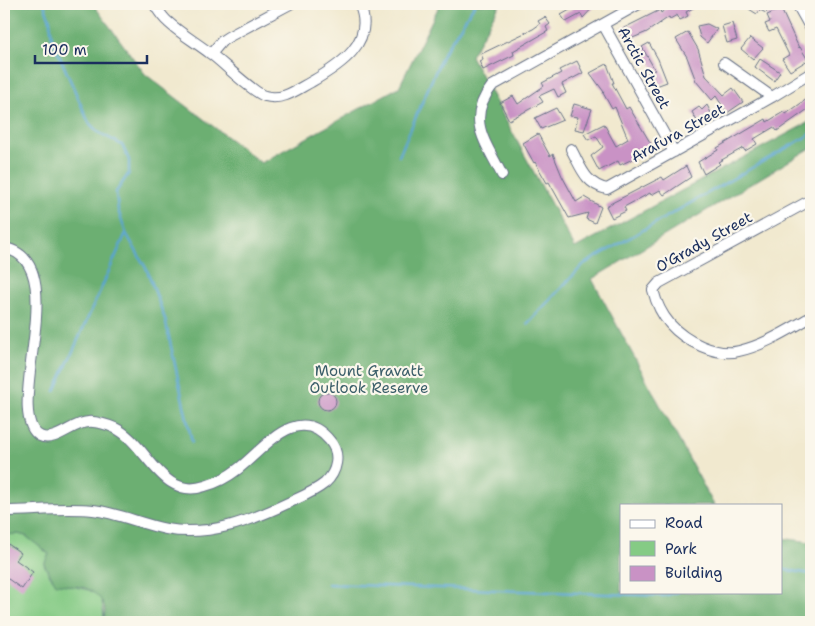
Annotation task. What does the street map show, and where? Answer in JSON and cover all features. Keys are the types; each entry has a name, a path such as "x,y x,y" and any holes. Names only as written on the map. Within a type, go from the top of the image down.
{"street":[{"path":"154,4 166,21 263,96 279,98 290,94 337,67 356,49 364,28 363,12 360,4"},
{"path":"211,54 228,37 290,4"},
{"path":"502,175 480,129 478,117 481,102 492,86 639,4"},
{"path":"797,4 811,29"},
{"name":"Arctic Street","path":"603,24 674,152"},
{"path":"724,62 772,97"},
{"name":"Arafura Street","path":"571,149 588,180 596,186 607,189 772,97 811,73"},
{"name":"O'Grady Street","path":"811,200 659,283 653,290 656,301 669,324 684,336 703,346 721,352 737,352 762,344 811,317"},
{"path":"4,248 12,249 23,256 32,274 34,302 22,373 22,414 28,429 41,437 50,438 87,422 116,428 131,440 157,471 173,484 187,488 202,487 237,470 266,444 294,426 320,430 337,452 336,465 328,479 316,490 262,515 216,529 181,531 166,529 107,512 90,510 4,511"}],"green space":[{"name":"Mount Gravatt Outlook Reserve","path":"4,4 93,4 145,74 261,163 399,87 440,4 500,4 471,56 575,248 811,121 811,148 592,279 713,504 620,504 620,594 782,594 782,538 811,542 811,622 103,622 104,606 96,595 88,589 56,584 44,564 49,554 26,536 18,534 4,535"},
{"path":"18,534 26,536 49,554 44,564 52,578 68,585 92,591 97,595 101,600 103,609 103,622 4,622 4,535"}],"building":[{"path":"576,4 596,4 583,18 581,14 566,22 561,15 577,6"},
{"path":"672,4 700,4 686,12 688,16 680,20 677,15 670,19 669,17 647,32 628,40 622,29 660,10 661,13"},
{"path":"750,4 772,4 766,13 760,10 757,14 749,9 752,5"},
{"path":"781,9 799,48 808,60 790,71 782,59 789,55 776,29 769,32 765,24 770,22 767,15"},
{"path":"545,17 550,24 546,27 548,31 513,51 514,55 483,70 479,61 483,59 481,54 533,29 540,24 538,21"},
{"path":"732,23 737,40 727,43 722,26"},
{"path":"707,24 717,29 707,43 700,37 697,26"},
{"path":"688,32 698,49 706,76 724,95 733,88 743,102 727,113 716,96 712,100 696,81 687,57 676,39"},
{"path":"750,38 763,48 753,59 741,49"},
{"path":"649,43 667,82 656,86 649,72 655,70 642,47"},
{"path":"760,59 780,72 774,81 755,67"},
{"path":"577,61 583,73 562,84 566,93 558,97 554,89 539,96 543,102 509,120 500,103 513,96 518,104 544,86 542,83 561,73 559,70"},
{"path":"607,64 614,83 612,83 626,109 629,107 654,149 620,165 618,161 599,171 591,156 603,147 596,136 588,140 584,134 604,124 616,146 628,139 615,107 612,109 604,92 590,73"},
{"path":"811,96 811,107 777,131 774,127 754,139 757,144 745,151 743,148 718,162 720,164 704,174 698,162 718,150 717,148 766,119 767,122 785,111 786,114"},
{"path":"574,104 592,109 584,131 575,129 578,117 570,116"},
{"path":"707,105 712,115 697,121 692,112 699,107 702,110"},
{"path":"556,108 563,120 541,129 535,118"},
{"path":"538,134 550,156 553,154 576,202 584,197 601,207 595,223 586,219 588,213 569,218 549,182 547,183 523,143"},
{"path":"686,166 691,177 664,195 660,190 651,195 650,193 624,207 626,211 612,218 606,206 662,177 664,180"},
{"path":"327,392 333,395 336,401 333,407 327,410 321,407 318,401 321,395"},
{"path":"8,544 21,553 16,560 33,572 22,589 4,576 4,551"}],"waterway":[{"path":"44,4 50,20 52,39 89,123 98,132 122,145 129,160 129,173 116,192 118,210 126,233 147,270 165,319 192,442"},
{"path":"399,156 443,54 475,4"},
{"path":"527,324 584,264 811,134"},
{"path":"55,391 126,233"},
{"path":"782,569 811,574"},
{"path":"328,584 664,596 671,594"}]}
